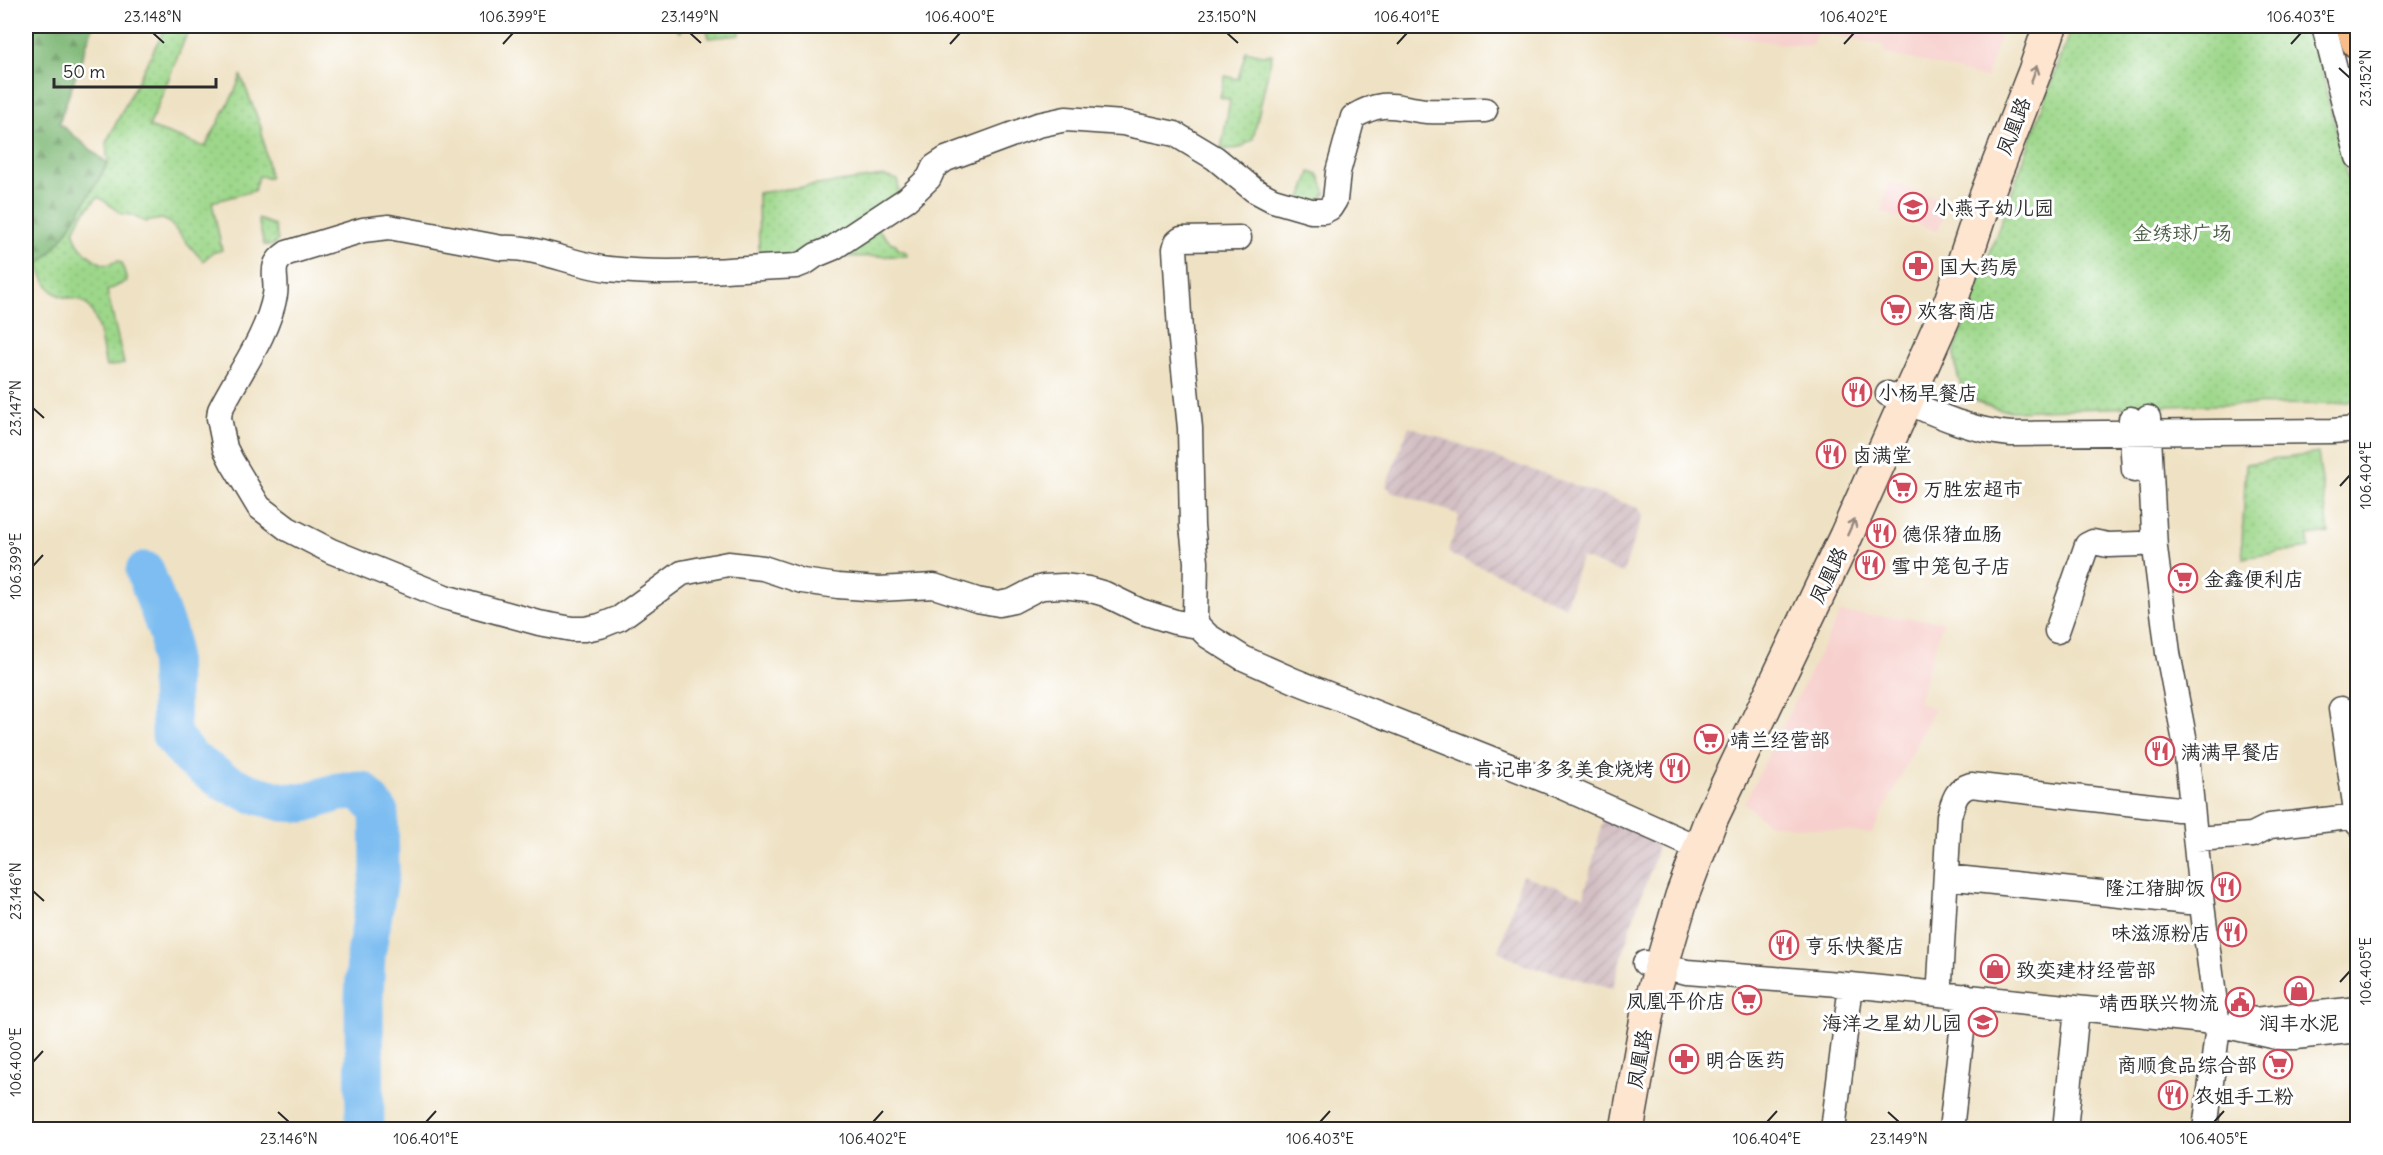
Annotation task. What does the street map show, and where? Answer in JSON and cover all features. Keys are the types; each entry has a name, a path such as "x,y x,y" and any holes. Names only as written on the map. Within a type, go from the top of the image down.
{"main road":[{"name":"凤凰路","path":"1611,1130 1635,1001 1682,896 1711,819 1846,536 1900,392 2028,26"},
{"name":"凤凰路","path":"1627,1130 1648,1012 1655,957 1688,843 1751,691 1870,428 1900,392 1951,301 1985,199 2050,26"},
{"path":"2353,26 2358,42"}],"street":[{"path":"2324,26 2358,157"},
{"path":"1198,626 1175,622 1140,611 1122,601 1088,589 1063,586 1043,587 1013,601 999,604 934,586 879,589 838,586 802,580 763,568 728,564 682,573 620,618 600,626 572,629 539,623 445,597 288,530 259,507 232,462 222,439 220,410 262,333 275,293 274,269 278,259 287,253 363,231 389,227 413,230 502,248 540,252 606,269 658,273 796,266 833,248 907,199 929,178 934,167 946,159 1038,125 1066,119 1123,123 1175,134 1215,158 1254,190 1273,200 1311,211 1324,211 1330,208 1335,200 1338,172 1353,117 1375,106 1391,104 1445,112 1485,110"},
{"path":"1239,238 1181,239 1174,249 1190,428 1192,526 1196,562 1198,626 1208,636 1243,658 1295,681 1560,786 1688,843"},
{"path":"1900,392 1960,425 2011,434 2140,425 2328,419 2358,413"},
{"path":"2140,425 2332,431 2358,429"},
{"path":"2140,425 2140,544 2173,746 2188,902 2210,1017 2191,1130"},
{"path":"2140,425 2168,653 2186,747 2196,839 2210,1017 2205,1130"},
{"path":"2057,631 2087,545 2093,542 2108,545 2140,544"},
{"path":"2196,839 2252,835 2270,826 2357,819 2341,709"},
{"path":"1940,982 1949,816 1957,793 1971,785 2178,810"},
{"path":"1946,876 2188,902"},
{"path":"1655,957 1715,959 1940,982 2210,1017 2277,1037 2358,1030"},
{"path":"1655,957 1688,972 1851,985 2078,1009 2254,1020 2358,1010"},
{"path":"1833,1130 1851,985"},
{"path":"1950,1130 1966,996"},
{"path":"2065,1130 2078,1009"}],"shaded area":[{"path":"1673,26 2003,26 1986,78 1885,54 1884,45 1817,32 1811,46 1781,44"},
{"name":"小燕子幼儿园","path":"1888,182 1947,202 1938,231 1881,212"},
{"path":"1409,426 1638,508 1643,514 1623,573 1581,558 1565,607 1508,578 1451,555 1448,551 1459,518 1457,514 1393,492 1386,486"},
{"path":"1840,613 1943,621 1918,702 1934,709 1872,834 1769,824 1744,803"},
{"path":"1604,816 1654,839 1657,845 1613,988 1524,965 1499,951 1522,875 1584,896"}],"green space":[{"path":"26,26 93,26 59,123 108,164 62,239 39,264 26,273"},
{"path":"166,26 179,26 188,31 149,127 205,147 241,76 261,127 270,178 259,176 254,191 212,202 222,250 212,253 203,261 169,222 162,219 145,222 131,215 122,214 100,198 97,198 82,215 74,231 81,247 90,256 106,265 118,261 122,263 127,281 107,291 124,364 106,367 97,324 90,309 82,301 62,297 53,291 46,283 38,266 70,227 108,164 106,143"},
{"path":"676,26 755,27 740,30 740,35 709,38 707,29 683,28 679,32"},
{"name":"金绣球广场","path":"2072,26 2311,26 2357,218 2357,398 2348,402 2331,404 2198,405 2011,411 1985,405 1968,394 1958,376 1955,349"},
{"path":"1246,51 1262,55 1272,54 1253,139 1240,148 1221,150 1230,100 1220,97 1225,76 1238,79"},
{"path":"1310,172 1319,175 1326,193 1318,202 1300,202"},
{"path":"884,176 898,180 899,194 805,258 759,256 758,193"},
{"path":"258,219 274,225 278,240 272,246 264,245"},
{"path":"876,227 908,256 833,257"},
{"path":"2318,453 2329,533 2308,536 2309,548 2243,558 2246,464"}],"waterway":[{"path":"145,571 169,637 171,735 190,758 223,781 250,793 283,802 303,803 339,792 362,791 379,812 380,872 366,955 364,999 365,1130"}],"place":[{"name":"小燕子幼儿园","path":"1913,207"},
{"name":"国大药房","path":"1918,266"},
{"name":"欢客商店","path":"1896,310"},
{"name":"小杨早餐店","path":"1857,392"},
{"name":"卤满堂","path":"1831,454"},
{"name":"万胜宏超市","path":"1902,488"},
{"name":"德保猪血肠","path":"1881,533"},
{"name":"雪中笼包子店","path":"1870,565"},
{"name":"金鑫便利店","path":"2183,578"},
{"name":"靖兰经营部","path":"1709,739"},
{"name":"满满早餐店","path":"2160,751"},
{"name":"肯记串多多美食烧烤","path":"1675,768"},
{"name":"隆江猪脚饭","path":"2226,887"},
{"name":"味滋源粉店","path":"2232,932"},
{"name":"亨乐快餐店","path":"1784,945"},
{"name":"致奕建材经营部","path":"1995,969"},
{"name":"润丰水泥","path":"2299,991"},
{"name":"凤凰平价店","path":"1747,1000"},
{"name":"靖西联兴物流","path":"2240,1002"},
{"name":"海洋之星幼儿园","path":"1983,1022"},
{"name":"明合医药","path":"1684,1059"},
{"name":"商顺食品综合部","path":"2278,1064"},
{"name":"农姐手工粉","path":"2173,1095"}]}
